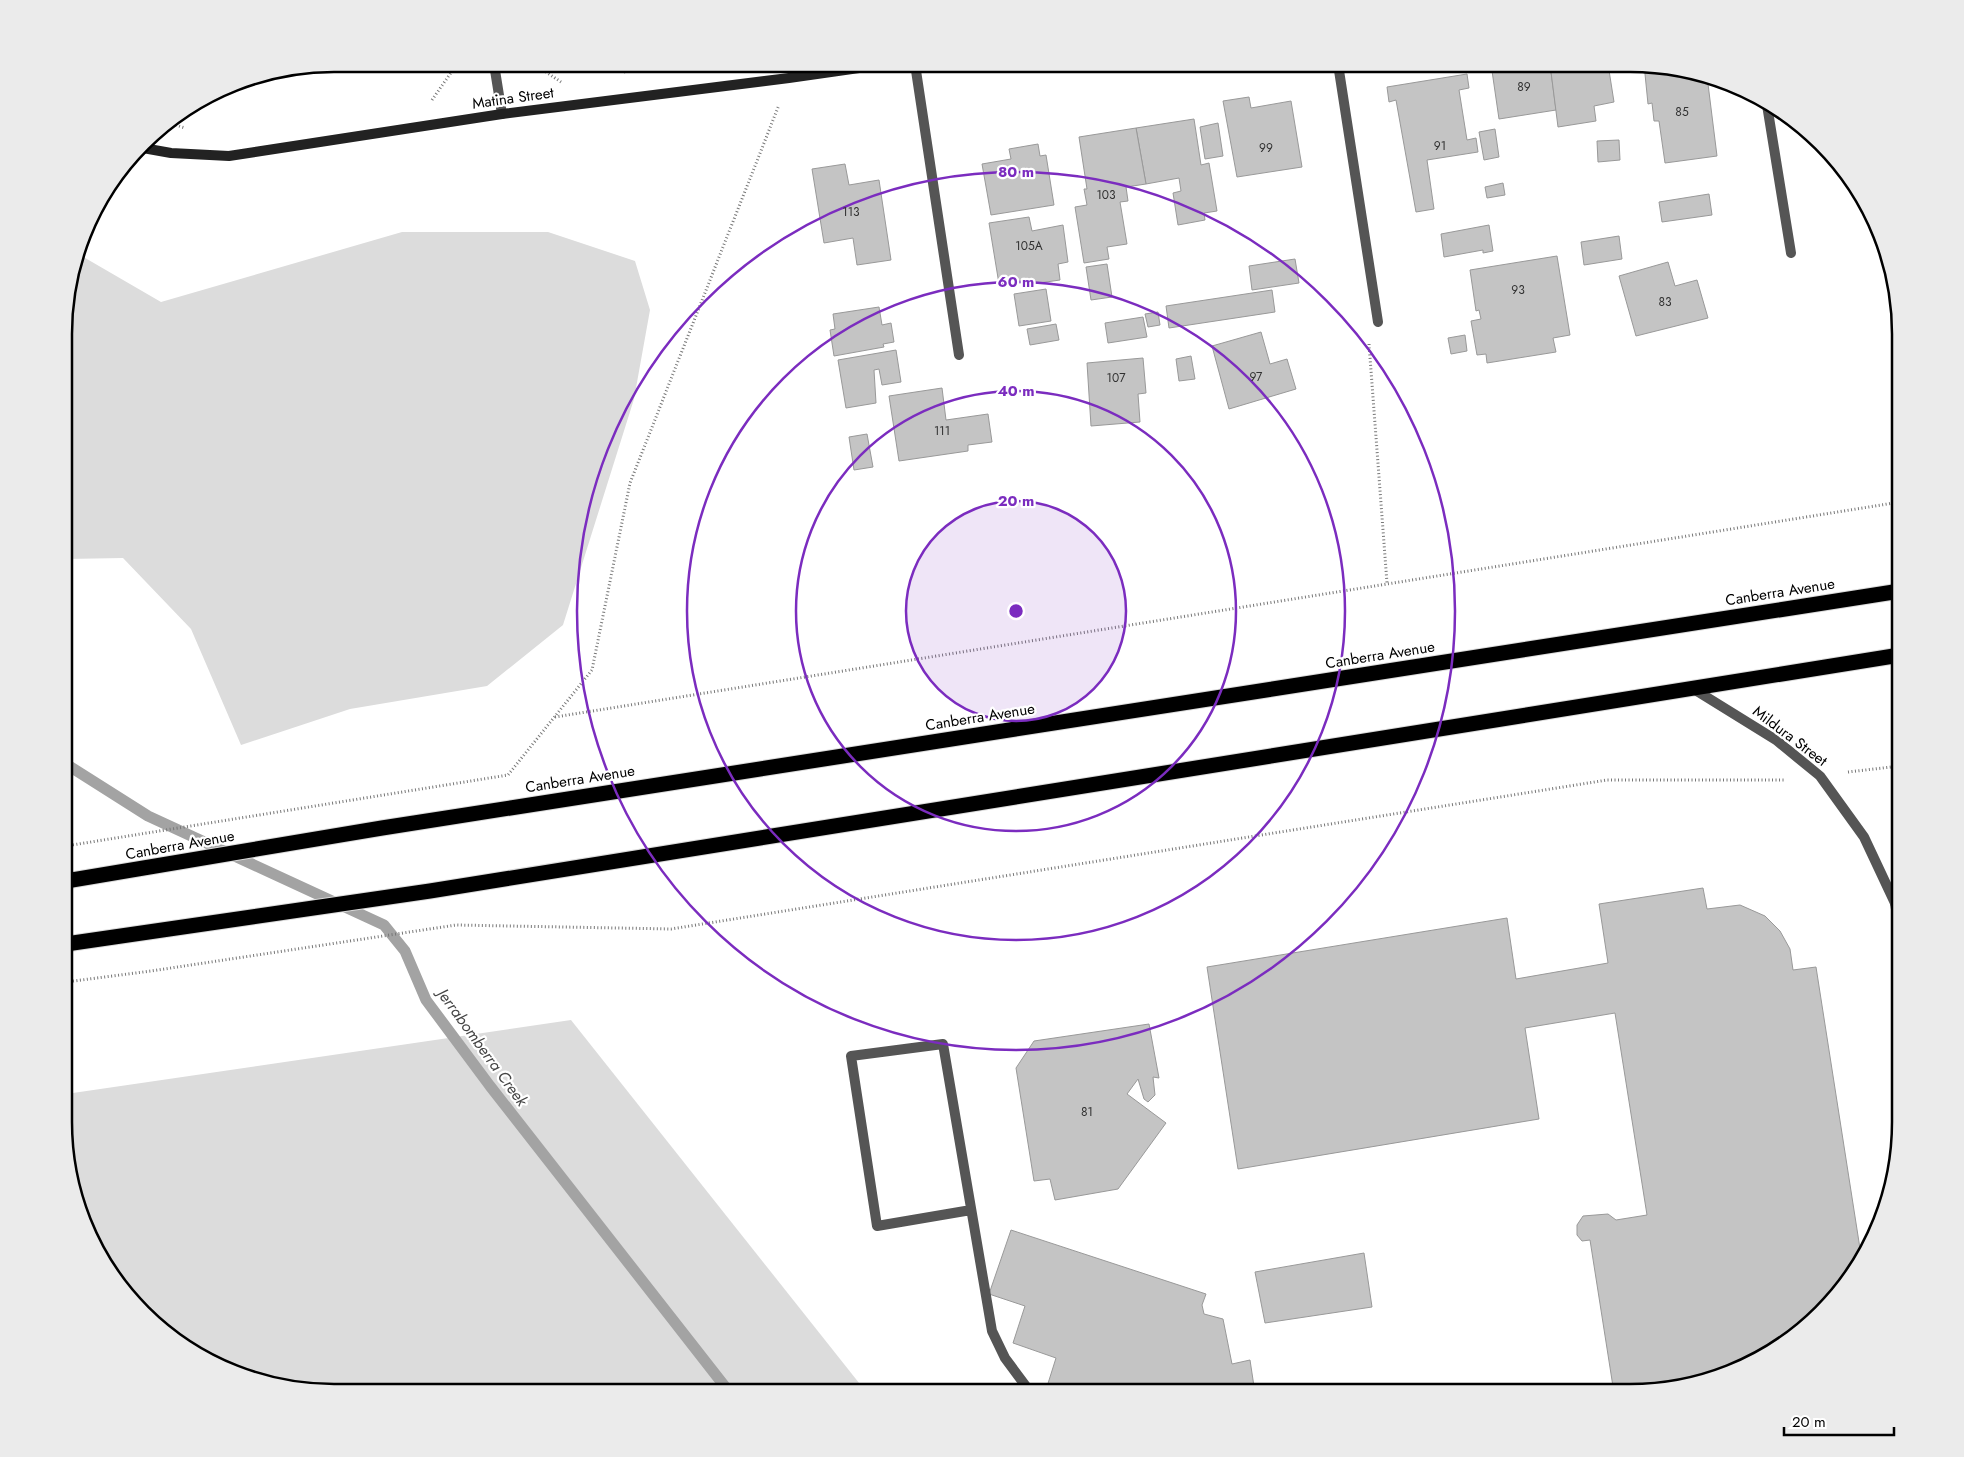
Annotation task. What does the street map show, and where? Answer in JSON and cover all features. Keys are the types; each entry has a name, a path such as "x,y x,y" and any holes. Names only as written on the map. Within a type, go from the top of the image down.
{"highway":[{"name":"Canberra Avenue","path":"73,881 382,828 1892,592"},
{"path":"72,943 430,891 1892,656"}],"street":[{"path":"495,72 502,114"},
{"name":"Matina Street","path":"149,149 171,153 229,156 502,114 831,72"},
{"path":"916,72 959,355"},
{"path":"1339,72 1378,322"},
{"path":"1768,113 1791,253"},
{"name":"Mildura Street","path":"1692,688 1776,740 1820,776 1864,837 1892,897"},
{"path":"971,1210 877,1226 851,1056 943,1044 992,1331 1004,1358 1023,1384"}],"path":[{"path":"431,102 452,72"},
{"path":"546,72 560,82 570,80"},
{"path":"616,73 622,72"},
{"path":"72,845 508,775 592,670 630,483 789,78"},
{"path":"177,125 188,128"},
{"path":"1378,322 1368,329 1387,583"},
{"path":"555,717 1892,503"},
{"path":"72,981 456,925 671,929 1607,780 1785,780"}],"shaded area":[{"path":"402,232 548,232 635,261 650,310 634,399 563,625 487,686 350,709 241,745 191,629 123,558 72,559 72,335 75,301 84,257 161,302"},
{"path":"571,1020 860,1384 318,1384 267,1376 234,1365 189,1340 149,1308 127,1282 108,1253 92,1223 81,1190 73,1139 72,1093"}],"building":[{"path":"1492,72 1551,72 1556,110 1499,119"},
{"path":"1551,72 1609,72 1614,102 1594,106 1596,121 1558,127"},
{"path":"1645,73 1708,84 1717,156 1665,163 1659,121 1654,121 1652,103 1648,104"},
{"path":"1467,74 1469,88 1459,90 1467,140 1476,138 1478,152 1427,160 1434,209 1416,212 1396,100 1389,102 1387,87"},
{"path":"1249,97 1251,108 1291,101 1302,167 1237,177 1223,101"},
{"path":"1194,119 1201,165 1209,163 1217,211 1204,213 1205,220 1178,225 1173,193 1181,191 1179,178 1146,184 1136,128"},
{"path":"1218,123 1223,156 1205,159 1200,127"},
{"path":"1136,128 1146,184 1126,187 1128,201 1120,202 1127,244 1107,247 1109,259 1084,263 1075,207 1087,205 1084,189 1087,189 1079,137"},
{"path":"1495,129 1499,157 1484,160 1479,132"},
{"path":"1619,140 1620,160 1598,162 1597,141"},
{"path":"1038,144 1040,156 1046,155 1054,205 991,215 982,164 1011,159 1009,149"},
{"path":"845,164 849,185 879,180 891,260 857,265 853,238 824,243 812,169"},
{"path":"1503,183 1505,195 1487,198 1485,187"},
{"path":"1709,194 1712,215 1662,222 1659,202"},
{"path":"1029,217 1032,231 1063,225 1068,262 1058,264 1060,280 1032,284 1031,279 999,284 989,223"},
{"path":"1489,225 1493,251 1483,253 1483,250 1444,257 1441,234"},
{"path":"1619,236 1622,259 1584,265 1581,242"},
{"path":"1557,256 1570,335 1553,338 1556,352 1487,363 1486,354 1477,355 1471,321 1481,319 1479,310 1476,311 1470,270"},
{"path":"1295,259 1299,283 1252,290 1249,266"},
{"path":"1668,262 1675,286 1697,280 1708,318 1636,336 1619,276"},
{"path":"1107,264 1112,297 1091,300 1086,267"},
{"path":"1046,289 1051,321 1019,326 1014,294"},
{"path":"1272,290 1275,312 1169,328 1166,306"},
{"path":"879,307 882,325 891,323 894,342 883,344 884,347 834,356 830,330 835,329 833,314"},
{"path":"1158,312 1160,325 1148,327 1145,314"},
{"path":"1143,317 1147,337 1108,343 1105,323"},
{"path":"1056,324 1059,340 1030,345 1027,329"},
{"path":"1261,332 1270,364 1287,359 1296,389 1229,409 1212,346"},
{"path":"1465,335 1467,351 1451,354 1448,338"},
{"path":"896,350 901,382 882,385 879,369 874,370 876,403 846,408 838,360"},
{"path":"1191,356 1195,379 1179,381 1176,359"},
{"path":"1143,358 1146,393 1138,394 1140,422 1091,426 1087,363"},
{"path":"942,388 946,420 988,414 992,442 968,445 968,451 899,461 889,396"},
{"path":"867,434 873,467 854,470 849,437"},
{"path":"1703,888 1707,909 1740,905 1765,916 1780,931 1790,949 1793,970 1816,967 1860,1246 1837,1282 1815,1308 1775,1340 1730,1365 1713,1371 1697,1376 1646,1384 1613,1384 1590,1240 1582,1241 1577,1235 1577,1225 1583,1216 1608,1214 1616,1220 1647,1215 1615,1013 1525,1028 1539,1119 1238,1169 1207,967 1507,918 1516,979 1608,963 1599,904"},
{"path":"1149,1024 1159,1078 1153,1077 1155,1095 1148,1102 1144,1099 1138,1079 1127,1094 1166,1123 1118,1189 1055,1200 1050,1179 1034,1181 1016,1068 1034,1041"},
{"path":"1011,1230 1206,1294 1202,1305 1204,1314 1223,1319 1232,1364 1250,1360 1254,1384 1048,1384 1056,1358 1013,1343 1025,1306 989,1294"},
{"path":"1364,1253 1372,1307 1265,1323 1255,1272"}],"waterway":[{"name":"Jerrabomberra Creek","path":"72,768 148,816 384,925 405,951 426,1000 490,1086 723,1384"}]}
